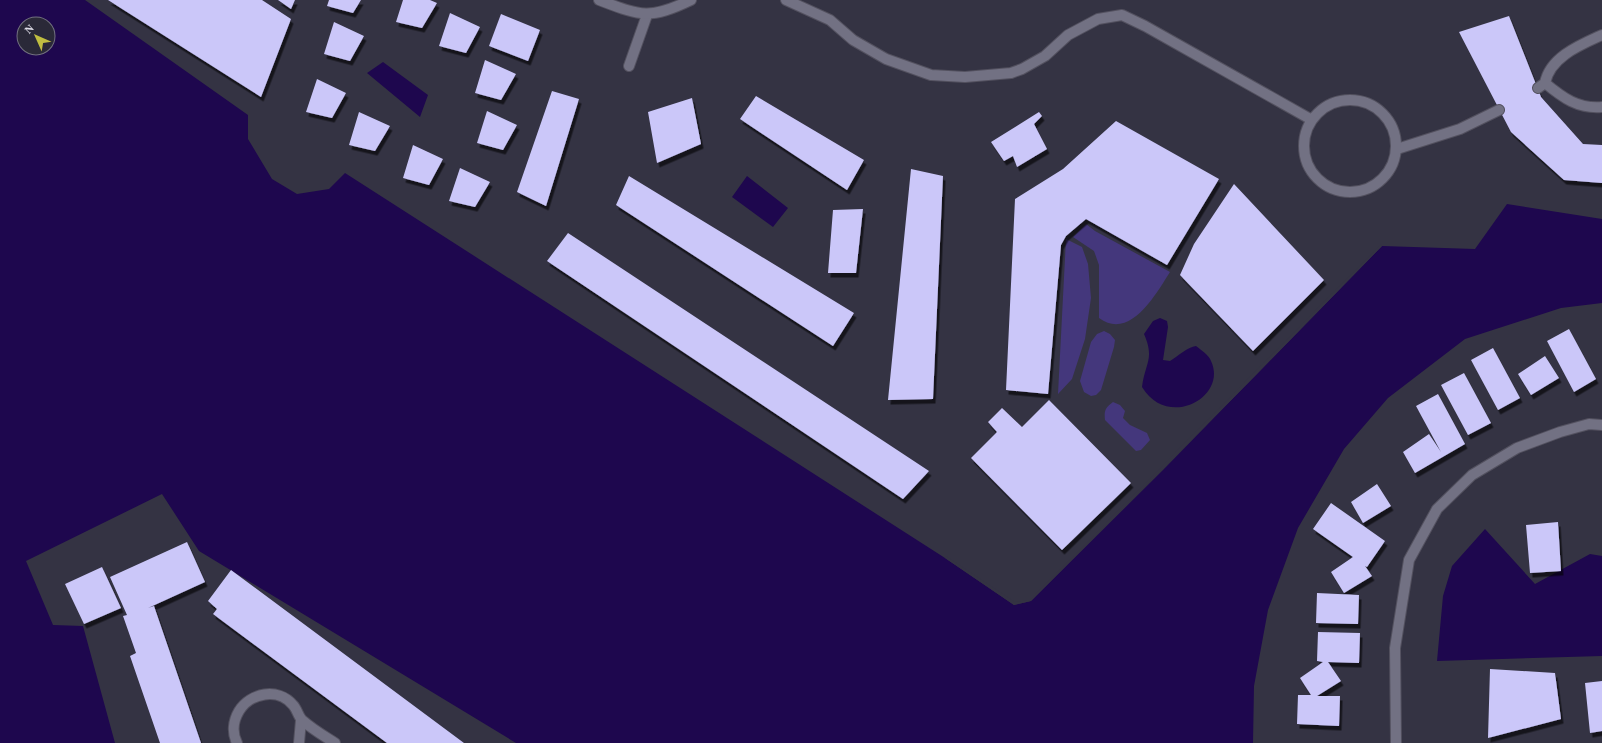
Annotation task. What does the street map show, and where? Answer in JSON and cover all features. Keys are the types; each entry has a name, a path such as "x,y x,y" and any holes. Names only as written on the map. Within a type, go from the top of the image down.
{"street":[{"path":"599,0 628,11 647,15 667,11 691,0"},
{"path":"786,0 830,20 853,40 886,60 931,75 965,77 1011,73 1022,69 1045,56 1068,35 1098,19 1122,15 1145,26 1312,120"},
{"path":"629,66 647,15"},
{"path":"1602,35 1577,46 1558,60 1547,72 1541,85 1574,104 1592,108 1602,107"},
{"path":"1351,100 1366,102 1380,109 1389,120 1396,134 1397,149 1393,164 1385,177 1373,187 1358,192 1342,192 1328,187 1316,177 1307,164 1304,149 1306,134 1312,120 1323,109 1336,102 1351,100"},
{"path":"1397,149 1460,129 1499,110"},
{"path":"1396,743 1395,648 1409,560 1437,510 1472,475 1517,448 1560,432 1589,424 1602,425"},
{"path":"237,743 234,736 234,719 244,703 260,694 278,695 293,704 301,720 335,743"},
{"path":"299,743 301,720"}],"shaded area":[{"path":"0,0 85,0 248,115 248,139 272,179 297,194 329,189 345,173 945,558 1014,605 1031,601 1163,470 1382,246 1475,249 1507,204 1602,219 1602,303 1561,308 1465,339 1388,398 1344,449 1298,528 1268,610 1254,686 1253,743 516,743 199,551 162,494 26,561 53,625 83,626 115,743 0,743"},
{"path":"383,62 428,95 420,117 367,73"},
{"path":"747,176 788,208 773,227 732,197"},
{"path":"1086,224 1095,231 1170,272 1150,302 1141,312 1121,324 1110,324 1099,318 1099,265 1094,251 1073,237"},
{"path":"1066,239 1082,247 1088,264 1091,298 1085,339 1072,379 1058,394"},
{"path":"1160,318 1167,321 1168,327 1163,360 1170,361 1186,350 1196,346 1207,355 1211,361 1214,374 1211,386 1203,396 1193,404 1180,407 1166,406 1153,400 1142,387 1149,355 1149,349 1144,334 1153,321"},
{"path":"1104,331 1110,334 1115,340 1114,347 1101,390 1096,395 1091,396 1084,392 1080,381 1091,342 1097,334"},
{"path":"1113,402 1120,405 1125,411 1123,418 1130,425 1147,433 1150,440 1141,450 1136,451 1105,420 1106,410"},
{"path":"1485,529 1535,584 1590,554 1602,556 1602,656 1437,661 1443,596 1452,566"}],"pier":[{"path":"1381,244 1382,246 1256,375 1031,601 1014,605 945,558 946,556 1015,602 1030,600"}],"building":[{"path":"108,0 262,0 291,19 261,97"},
{"path":"278,0 295,0 291,9"},
{"path":"329,0 361,0 353,13 327,6"},
{"path":"403,0 430,0 437,3 422,28 396,22"},
{"path":"450,13 480,27 466,53 439,46"},
{"path":"501,14 540,30 528,61 489,46"},
{"path":"1509,16 1541,97 1583,144 1602,145 1602,183 1564,180 1511,132 1459,32"},
{"path":"334,22 364,36 350,61 324,54"},
{"path":"485,60 516,74 501,100 475,93"},
{"path":"317,79 346,93 332,118 306,112"},
{"path":"552,91 579,99 546,206 517,192"},
{"path":"756,96 864,160 847,190 740,119"},
{"path":"692,98 701,144 657,163 648,112"},
{"path":"487,111 517,125 503,150 477,143"},
{"path":"359,112 390,126 375,151 349,145"},
{"path":"1039,112 1042,116 1034,124 1047,149 1017,167 1013,156 1004,161 991,142"},
{"path":"1116,121 1219,179 1167,265 1086,219 1066,236 1061,245 1048,394 1006,390 1015,199 1063,169"},
{"path":"413,145 443,159 429,185 403,178"},
{"path":"460,168 490,182 475,207 449,201"},
{"path":"911,169 943,176 933,399 888,400"},
{"path":"629,176 854,313 833,346 616,205"},
{"path":"1234,184 1324,280 1253,351 1180,275 1194,244"},
{"path":"863,209 856,273 828,273 833,210"},
{"path":"568,233 929,471 903,499 547,261"},
{"path":"1569,329 1596,379 1574,392 1547,341"},
{"path":"1493,348 1520,398 1498,410 1471,360"},
{"path":"1545,356 1559,378 1531,395 1518,374"},
{"path":"1464,373 1491,423 1468,435 1441,385"},
{"path":"1438,394 1465,444 1415,473 1403,452 1429,434 1441,452 1416,406"},
{"path":"1049,400 1131,483 1062,550 971,458 997,432 988,422 1002,408 1022,427"},
{"path":"1377,484 1391,506 1363,523 1351,502"},
{"path":"1331,503 1385,541 1367,567 1365,566 1372,576 1344,593 1331,572 1353,557 1313,529"},
{"path":"1558,522 1561,571 1530,573 1526,525"},
{"path":"187,542 205,582 148,608 154,606 201,743 160,743 130,656 136,653 123,616 127,615 110,577"},
{"path":"102,567 121,608 84,624 65,584"},
{"path":"231,570 464,743 387,743 213,614 217,609 208,601"},
{"path":"1317,593 1359,595 1358,624 1316,623"},
{"path":"1318,632 1360,633 1359,663 1328,662 1341,681 1317,696 1340,696 1339,726 1297,724 1298,695 1311,695 1300,678 1323,662 1317,661"},
{"path":"1490,669 1555,673 1561,719 1488,738"},
{"path":"1602,681 1602,731 1590,733 1585,683"}]}
